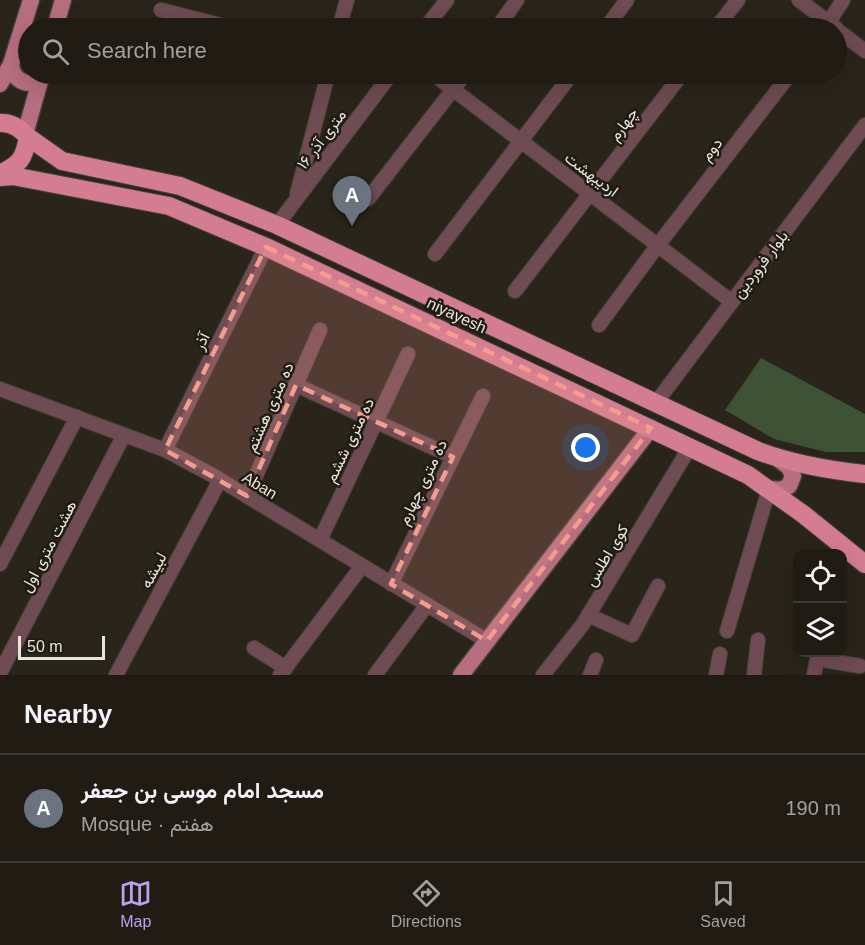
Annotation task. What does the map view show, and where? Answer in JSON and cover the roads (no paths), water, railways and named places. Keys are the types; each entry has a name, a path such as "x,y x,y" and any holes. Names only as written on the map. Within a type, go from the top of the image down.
{"highway":[{"name":"niyayesh","path":"0,123 20,128 27,136 62,161 180,186 277,225 655,404 777,459 818,469 865,474"},
{"path":"0,176 16,165 25,153 27,136"},
{"name":"niyayesh","path":"0,176 13,176 168,206 266,247 748,475 865,564"}],"main road":[{"path":"25,18 31,0"},
{"path":"58,18 63,0"},
{"path":"0,84 18,40"},
{"path":"10,64 11,72 18,80"},
{"path":"27,136 40,84"},
{"path":"461,675 651,428"},
{"path":"769,489 780,490 789,486 793,476 789,467 777,459"}],"street":[{"path":"342,18 346,0"},
{"path":"433,18 447,0"},
{"path":"504,18 517,0"},
{"path":"614,18 627,0"},
{"path":"724,18 738,0"},
{"path":"799,0 821,18"},
{"path":"836,18 843,0"},
{"path":"161,10 193,18"},
{"path":"847,38 865,51"},
{"path":"295,200 325,84"},
{"name":"۱۶ متری آذر","path":"277,225 383,84"},
{"name":"اردیبهشت","path":"447,84 732,302"},
{"path":"368,199 458,84"},
{"path":"435,254 564,84"},
{"name":"چهارم","path":"515,291 674,84"},
{"name":"دوم","path":"599,325 782,84"},
{"name":"بلوار فروردین","path":"655,404 865,124"},
{"name":"آذر","path":"165,450 266,247"},
{"name":"ده متری هشتم","path":"247,496 320,330"},
{"name":"ده متری ششم","path":"320,540 408,354"},
{"path":"296,385 453,457"},
{"name":"Aban","path":"0,388 165,450 247,496 487,641"},
{"name":"ده متری چهارم","path":"391,584 483,396"},
{"path":"0,564 76,417"},
{"name":"هشت متری اول","path":"0,673 124,435"},
{"name":"کوی اطلس","path":"543,675 588,615 690,447"},
{"name":"لبیشه","path":"116,675 220,480"},
{"path":"727,631 769,489"},
{"path":"254,648 287,672 362,566"},
{"path":"588,615 632,635 658,586"},
{"path":"375,675 427,605"},
{"path":"754,675 758,640"},
{"path":"716,675 720,654"},
{"path":"814,675 817,659 862,670"},
{"path":"590,675 596,660"}],"place":[{"name":"مسجد امام موسی بن جعفر","path":"352,226"}]}
